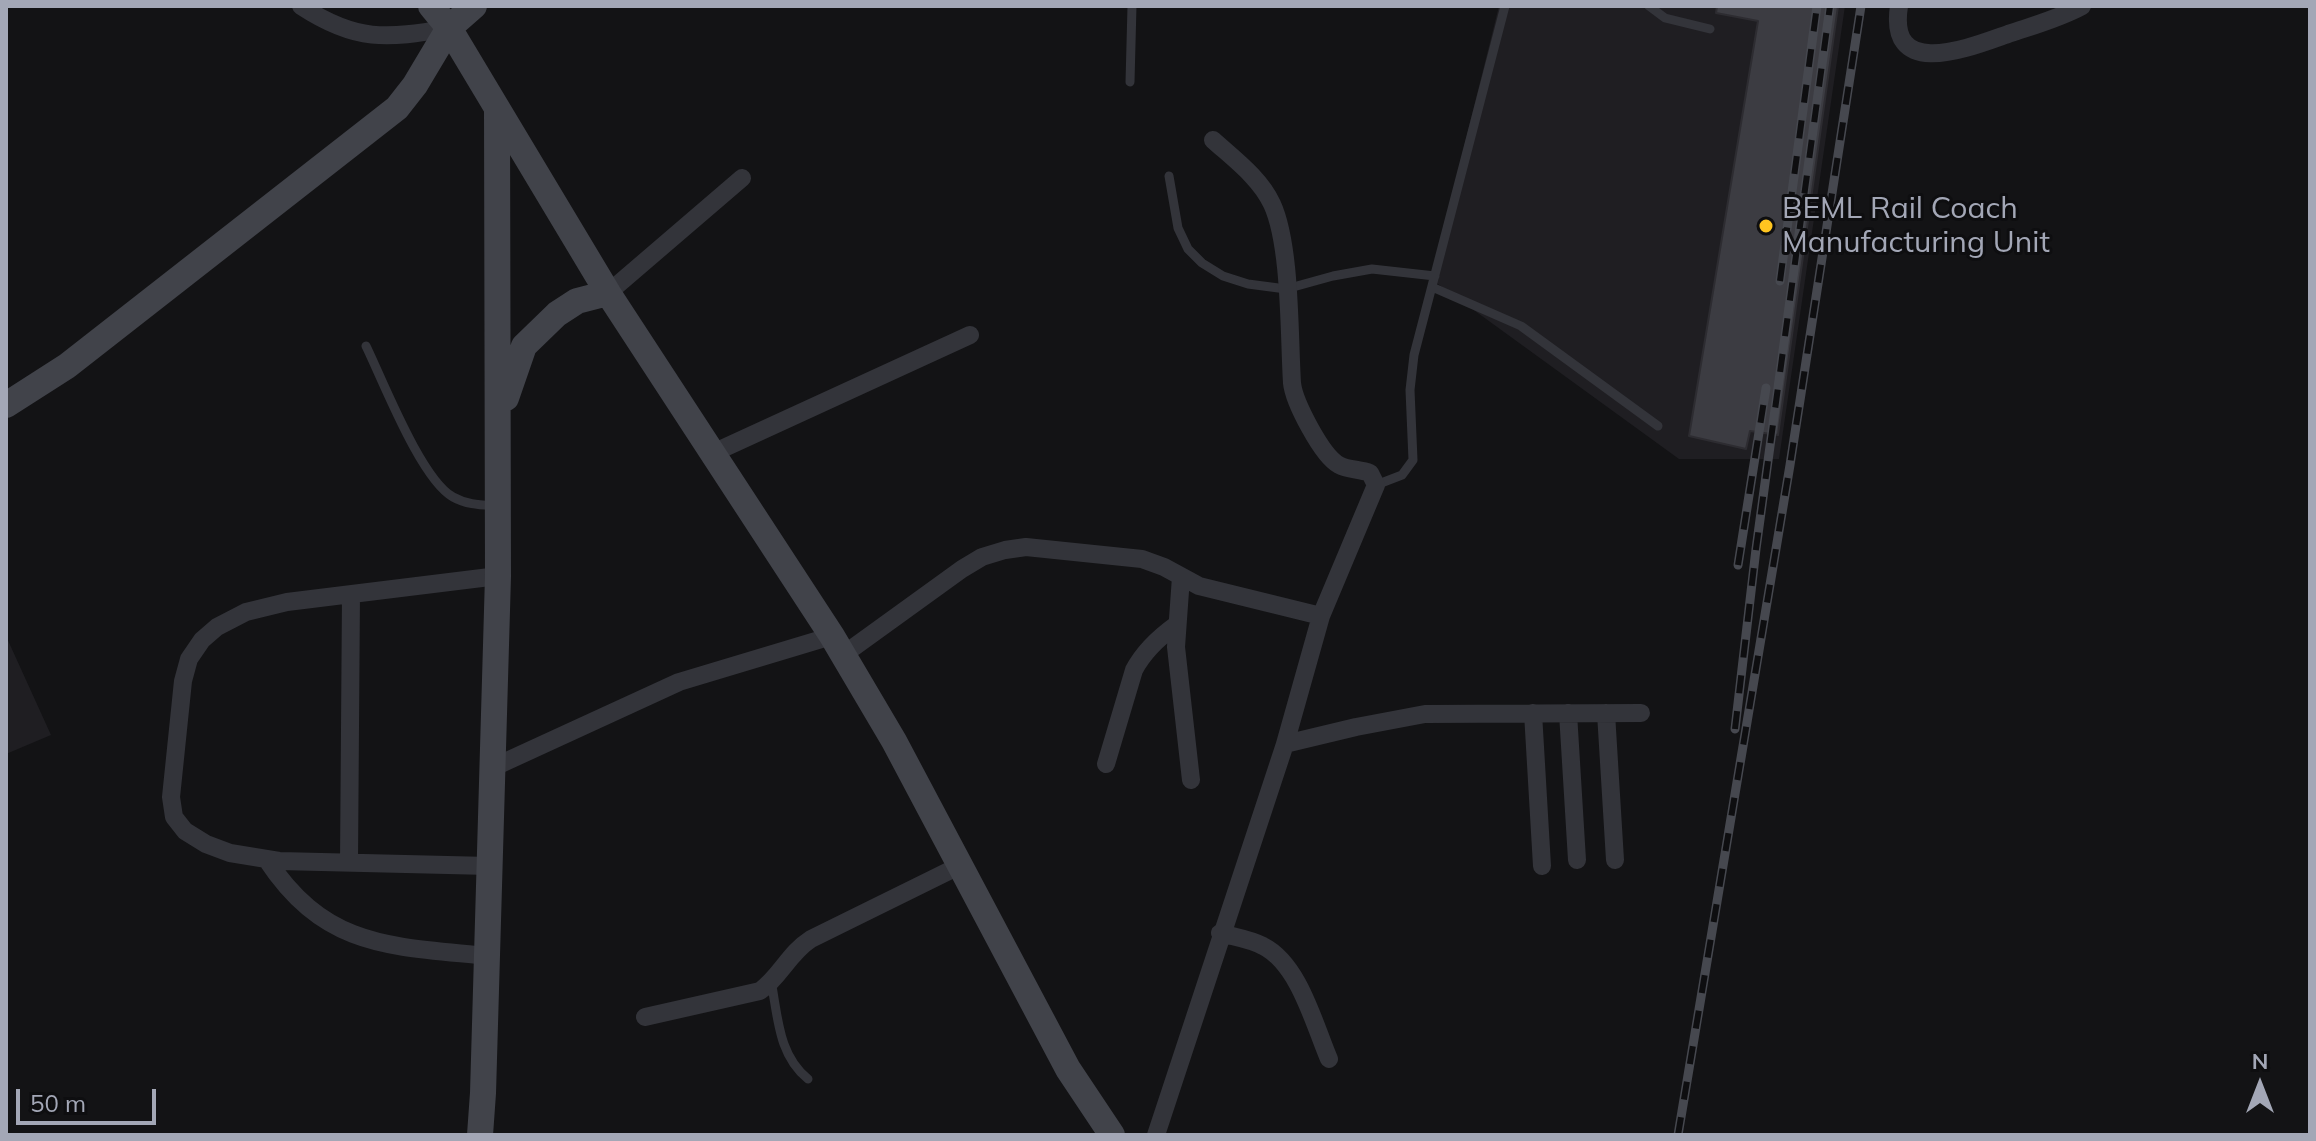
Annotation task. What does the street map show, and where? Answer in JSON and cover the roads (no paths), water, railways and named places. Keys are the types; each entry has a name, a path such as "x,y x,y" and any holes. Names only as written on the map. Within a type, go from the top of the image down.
{"main road":[{"path":"431,6 449,28 608,293 838,646 894,741 1068,1069 1108,1134"},
{"path":"6,405 67,366 397,108 415,85 449,28 474,6"},
{"path":"480,1135 498,576 497,110"},
{"path":"499,417 524,346 567,307 577,301 608,293"}],"street":[{"path":"301,6 330,25 371,36 407,35 449,28"},
{"path":"1899,6 1897,20 1903,42 1921,53 1953,52 2082,6"},
{"path":"1156,1135 1220,933 1285,744 1321,616 1376,485 1370,473 1342,466 1331,459 1295,400 1284,247 1272,203 1247,171 1213,140"},
{"path":"608,293 742,178"},
{"path":"713,453 970,335"},
{"path":"494,767 679,682 838,646 982,557 1005,550 1044,547 1142,559 1210,590 1321,616"},
{"path":"490,866 267,860 230,853 206,844 185,831 174,817 171,797 183,681 189,659 202,640 217,627 246,612 287,602 498,576"},
{"path":"1181,577 1176,647 1191,780"},
{"path":"349,862 351,594"},
{"path":"1106,764 1134,670 1142,656 1176,625"},
{"path":"1533,713 1542,866"},
{"path":"1568,713 1577,860"},
{"path":"1606,713 1615,860"},
{"path":"1285,744 1425,714 1641,713"},
{"path":"267,860 302,902 363,940 387,946 488,956"},
{"path":"645,1017 752,994 771,981 791,954 811,939 959,866"},
{"path":"1220,933 1264,947 1285,963 1295,978 1329,1059"}],"lane":[{"path":"1130,82 1132,6"},
{"path":"1376,485 1402,475 1413,460 1411,379 1505,6"},
{"path":"1649,6 1665,18 1710,29"},
{"path":"1169,176 1178,228 1188,249 1202,263 1223,276 1286,289 1372,269 1435,276"},
{"path":"1432,287 1521,326 1658,426"},
{"path":"366,346 432,479 454,498 470,504 499,507"},
{"path":"771,981 784,1049 794,1066 808,1079"}],"railway":[{"path":"1780,281 1817,6"},
{"path":"1735,729 1756,549 1830,6"},
{"path":"1678,1135 1790,465 1861,6"},
{"path":"1738,565 1766,388"}],"place":[{"name":"BEML Rail Coach Manufacturing Unit","path":"1766,226"}]}
